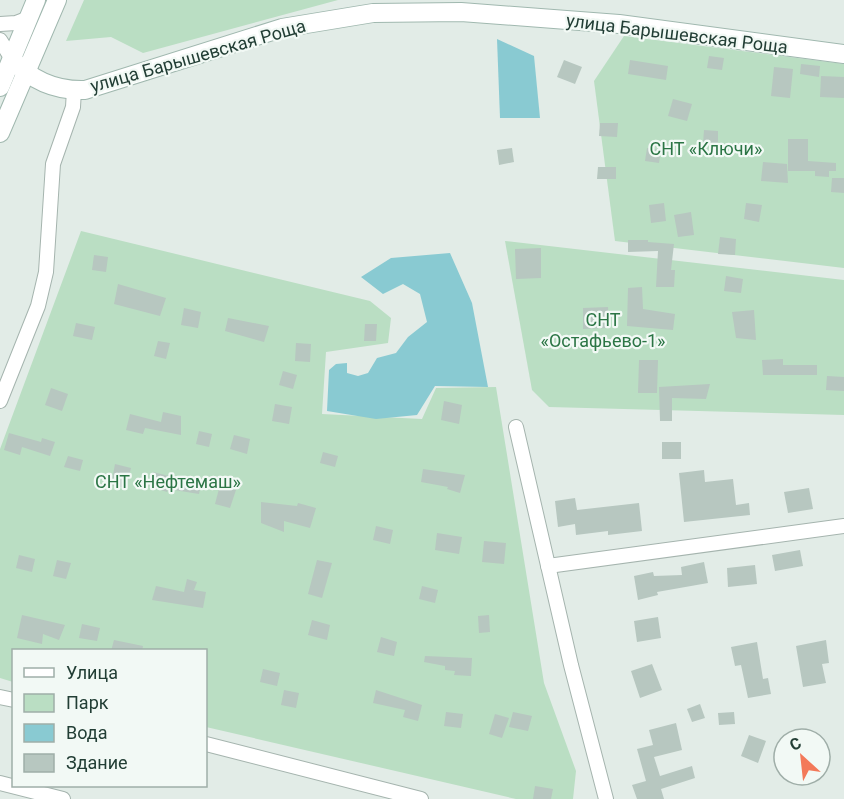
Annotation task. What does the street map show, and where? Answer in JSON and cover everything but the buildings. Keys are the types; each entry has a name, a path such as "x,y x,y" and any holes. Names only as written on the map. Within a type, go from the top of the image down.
{"street":[{"path":"0,87 36,0"},
{"path":"0,133 57,0"},
{"name":"улица Барышевская Роща","path":"0,40 24,73 47,83 74,90 96,87 282,28 343,16 381,12 461,12 619,24 844,54"},
{"path":"0,24 16,23 29,18"},
{"path":"0,401 35,314 46,272 53,164 74,106 74,90"},
{"path":"516,427 606,799"},
{"path":"548,566 844,526"},
{"path":"207,744 421,799"},
{"path":"16,787 63,799"}],"green space":[{"path":"84,0 338,0 143,53 111,37 66,41"},
{"name":"СНТ «Ключи»","path":"624,36 844,64 844,268 615,241 594,81"},
{"name":"СНТ «Нефтемаш»","path":"81,231 370,301 391,318 388,343 326,352 322,414 422,419 436,388 496,387 544,683 576,771 573,799 516,799 207,727 207,649 12,649 12,682 0,678 0,449"},
{"name":"СНТ «Остафьево-1»","path":"505,241 844,280 844,415 549,407 532,390"}],"water":[{"path":"497,39 534,56 540,118 500,118"},
{"path":"450,253 472,303 488,387 435,386 417,415 376,419 327,411 329,370 336,364 347,363 347,373 358,376 368,373 377,358 396,353 408,337 427,322 420,294 403,284 383,294 361,277 391,258"}]}
